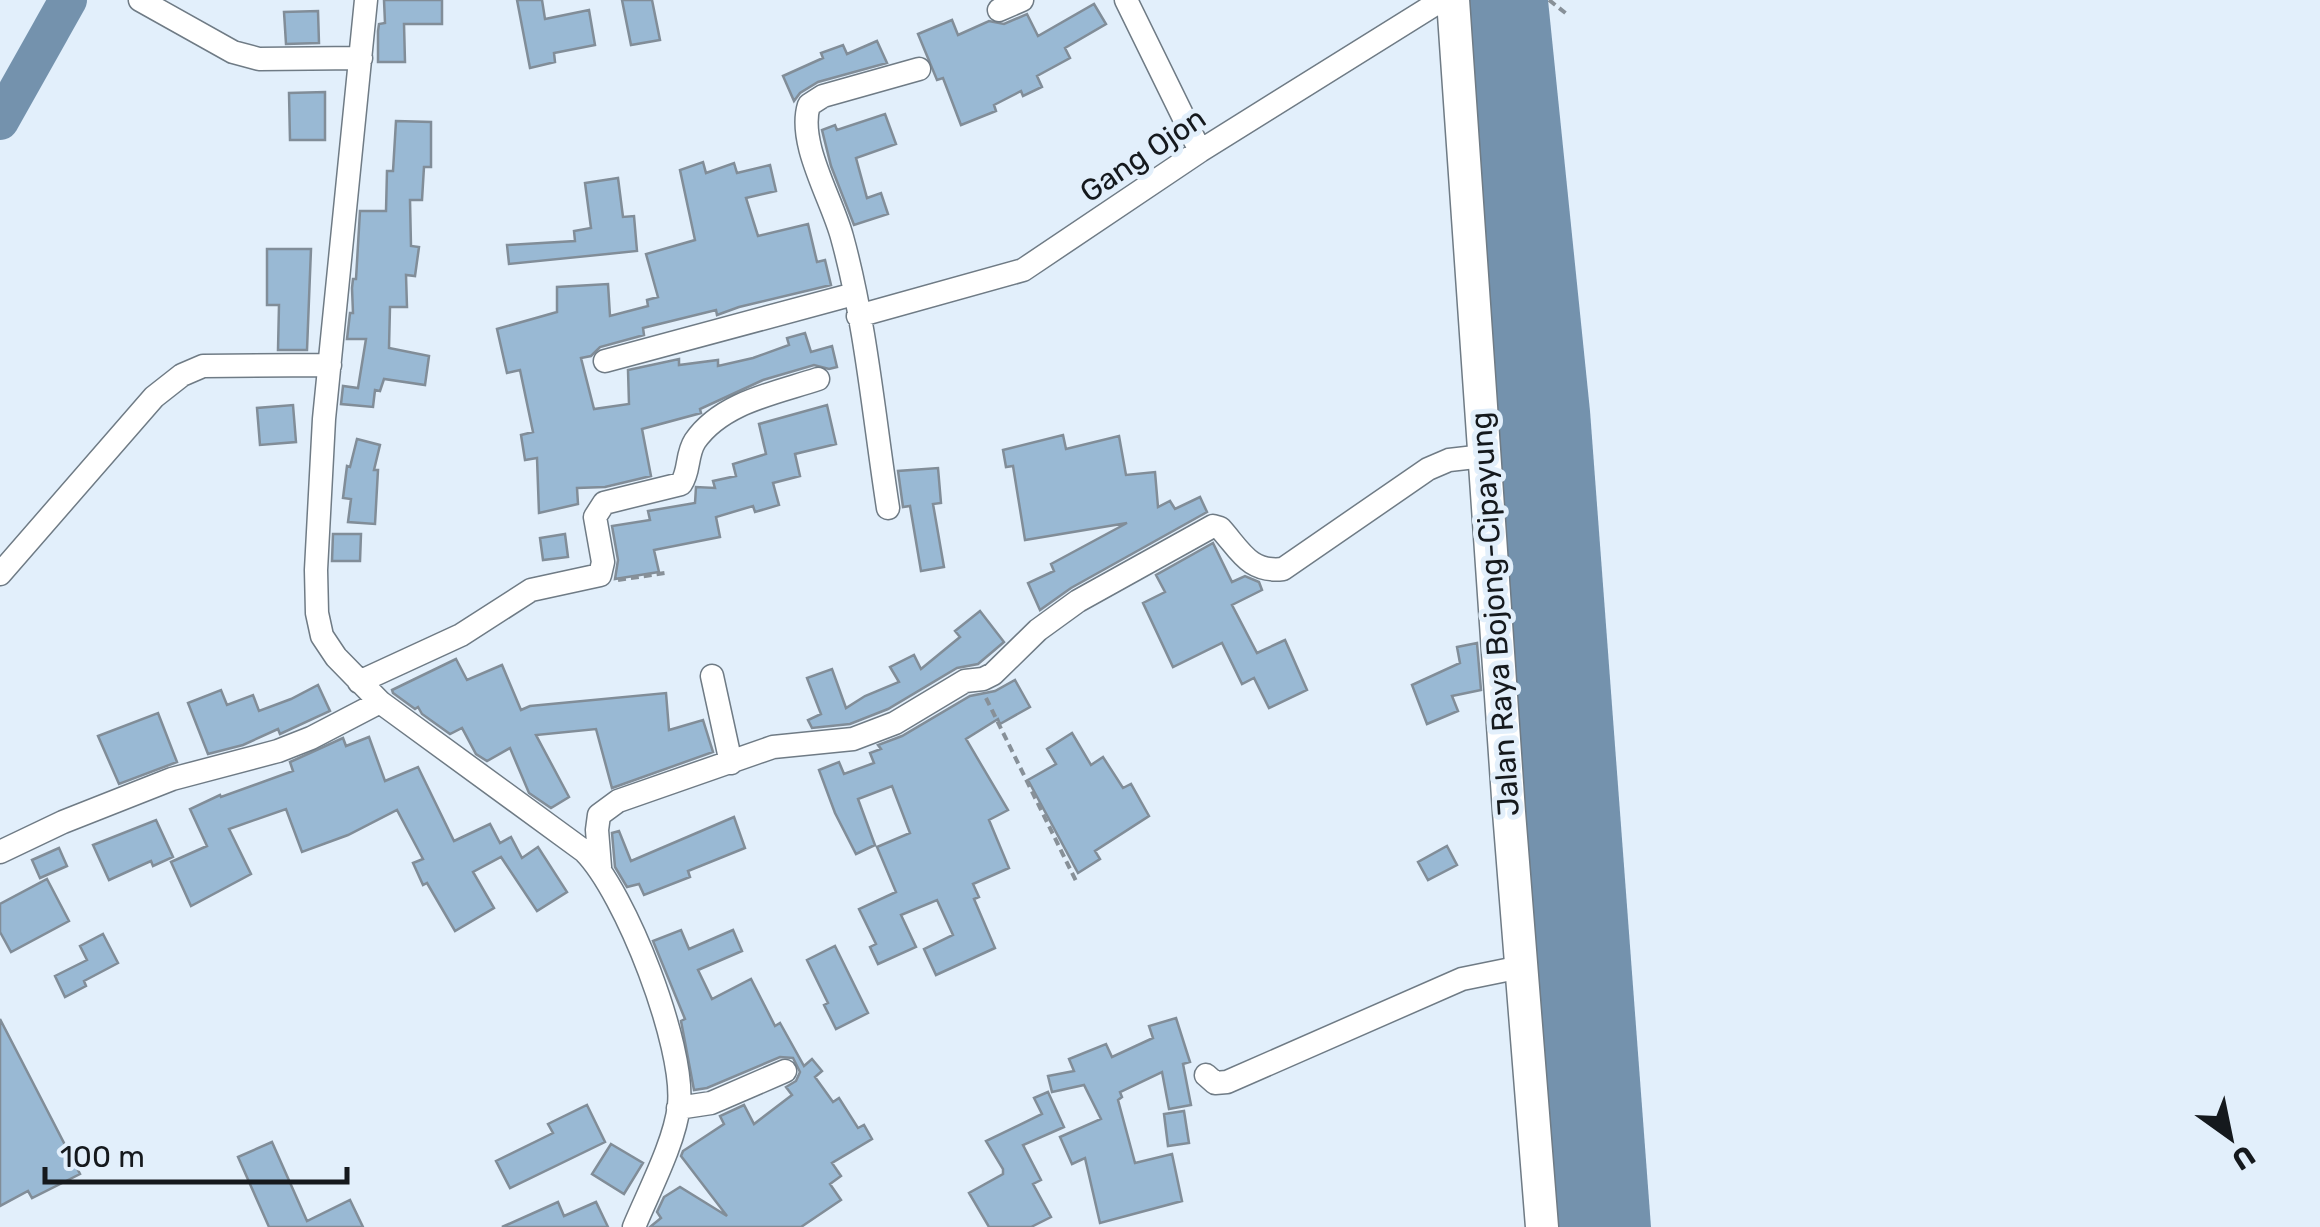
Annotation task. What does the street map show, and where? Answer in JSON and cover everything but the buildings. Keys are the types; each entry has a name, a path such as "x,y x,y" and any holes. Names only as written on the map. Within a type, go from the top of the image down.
{"street":[{"path":"140,0 233,52 259,59 361,58"},
{"path":"366,0 330,365 318,532 317,612 328,647 359,682 380,702 584,851 600,866 621,905 661,1010 679,1082 678,1108 634,1227"},
{"path":"1000,10 1022,0"},
{"path":"1126,0 1200,151"},
{"name":"Gang Ojon","path":"604,361 1023,270 1200,151 1442,0"},
{"name":"Jalan Raya Bojong-Cipayung","path":"1453,0 1542,1227"},
{"path":"888,508 842,236 808,137 806,115 809,105 823,96 919,69"},
{"path":"0,574 154,397 182,375 218,363 330,365"},
{"path":"359,682 460,634 531,590 600,575 602,562 595,517 604,503 681,484 696,439 725,413 818,378"},
{"path":"600,866 596,830 599,815 608,805 774,747 853,739 911,714 965,682 993,674 1038,630 1078,601 1214,526 1256,568 1283,569 1428,469 1449,460 1484,456"},
{"path":"712,676 731,763"},
{"path":"0,852 63,822 172,779 278,751 380,702"},
{"path":"1206,1074 1215,1083 1227,1082 1462,979 1521,967"},
{"path":"678,1108 711,1102 784,1071"}],"path":[{"path":"1549,0 1568,16"},
{"path":"600,575 613,581 665,573"},
{"path":"977,680 1076,881"}],"water":[{"path":"1453,0 1548,0 1590,411 1651,1227 1539,1227"}],"waterway":[{"path":"0,121 68,0"}]}
